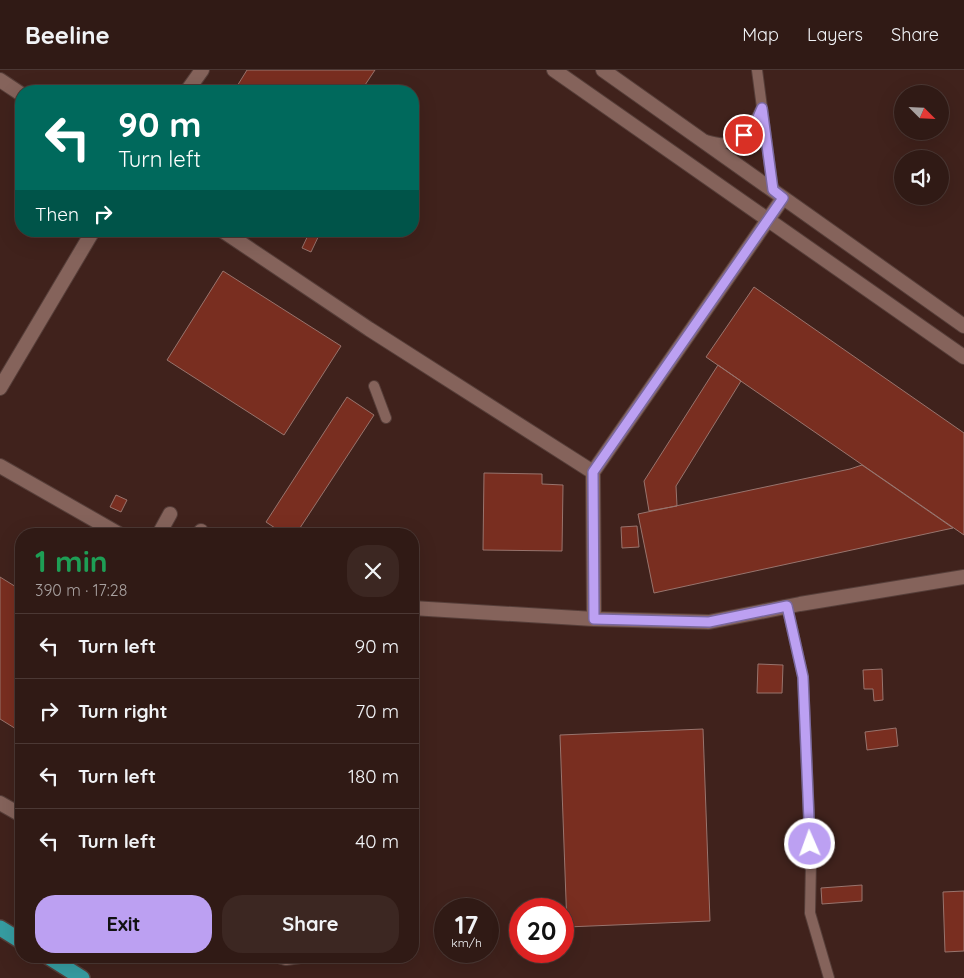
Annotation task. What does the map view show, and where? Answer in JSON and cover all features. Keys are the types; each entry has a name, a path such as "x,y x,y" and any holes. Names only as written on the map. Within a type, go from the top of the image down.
{"highway":[{"path":"0,928 15,937"},
{"path":"58,963 82,978"}],"street":[{"path":"191,85 202,70"},
{"path":"554,70 964,357"},
{"path":"603,70 964,326"},
{"path":"0,80 15,90"},
{"path":"594,619 593,472 768,219 778,194"},
{"path":"0,388 89,237"},
{"path":"233,237 369,329 593,472"},
{"path":"0,466 108,528"},
{"path":"162,528 170,514"},
{"path":"419,608 594,619 709,622 787,606 964,577"},
{"path":"0,803 15,812"}],"lane":[{"path":"757,70 778,194"},
{"path":"703,140 725,143 744,135 756,122 762,108"},
{"path":"374,386 386,418"},
{"path":"787,606 803,677 811,862 810,913 829,978"}],"building":[{"path":"247,70 375,70 365,85 238,85"},
{"path":"307,237 318,237 311,252 302,248"},
{"path":"223,271 341,346 284,435 167,360"},
{"path":"754,287 964,433 964,535 706,357"},
{"path":"718,365 741,381 676,486 677,506 649,511 644,481"},
{"path":"347,397 374,415 300,528 275,528 266,522"},
{"path":"862,465 953,528 654,593 638,514"},
{"path":"484,473 542,474 542,484 563,485 562,551 483,550"},
{"path":"116,495 127,500 121,512 110,507"},
{"path":"637,526 639,547 622,548 621,527"},
{"path":"0,577 15,586 15,728 0,719"},
{"path":"758,664 783,665 782,693 757,693"},
{"path":"882,669 883,700 874,701 873,689 864,689 863,670"},
{"path":"896,728 898,746 867,750 865,732"},
{"path":"703,729 710,921 574,927 574,898 566,898 560,735"},
{"path":"862,885 862,901 822,904 821,888"},
{"path":"964,891 964,951 945,952 943,892"}],"route":[{"path":"744,135 756,122 762,108 773,190 783,198 593,472 594,619 709,622 787,606 803,677 810,844"}]}
